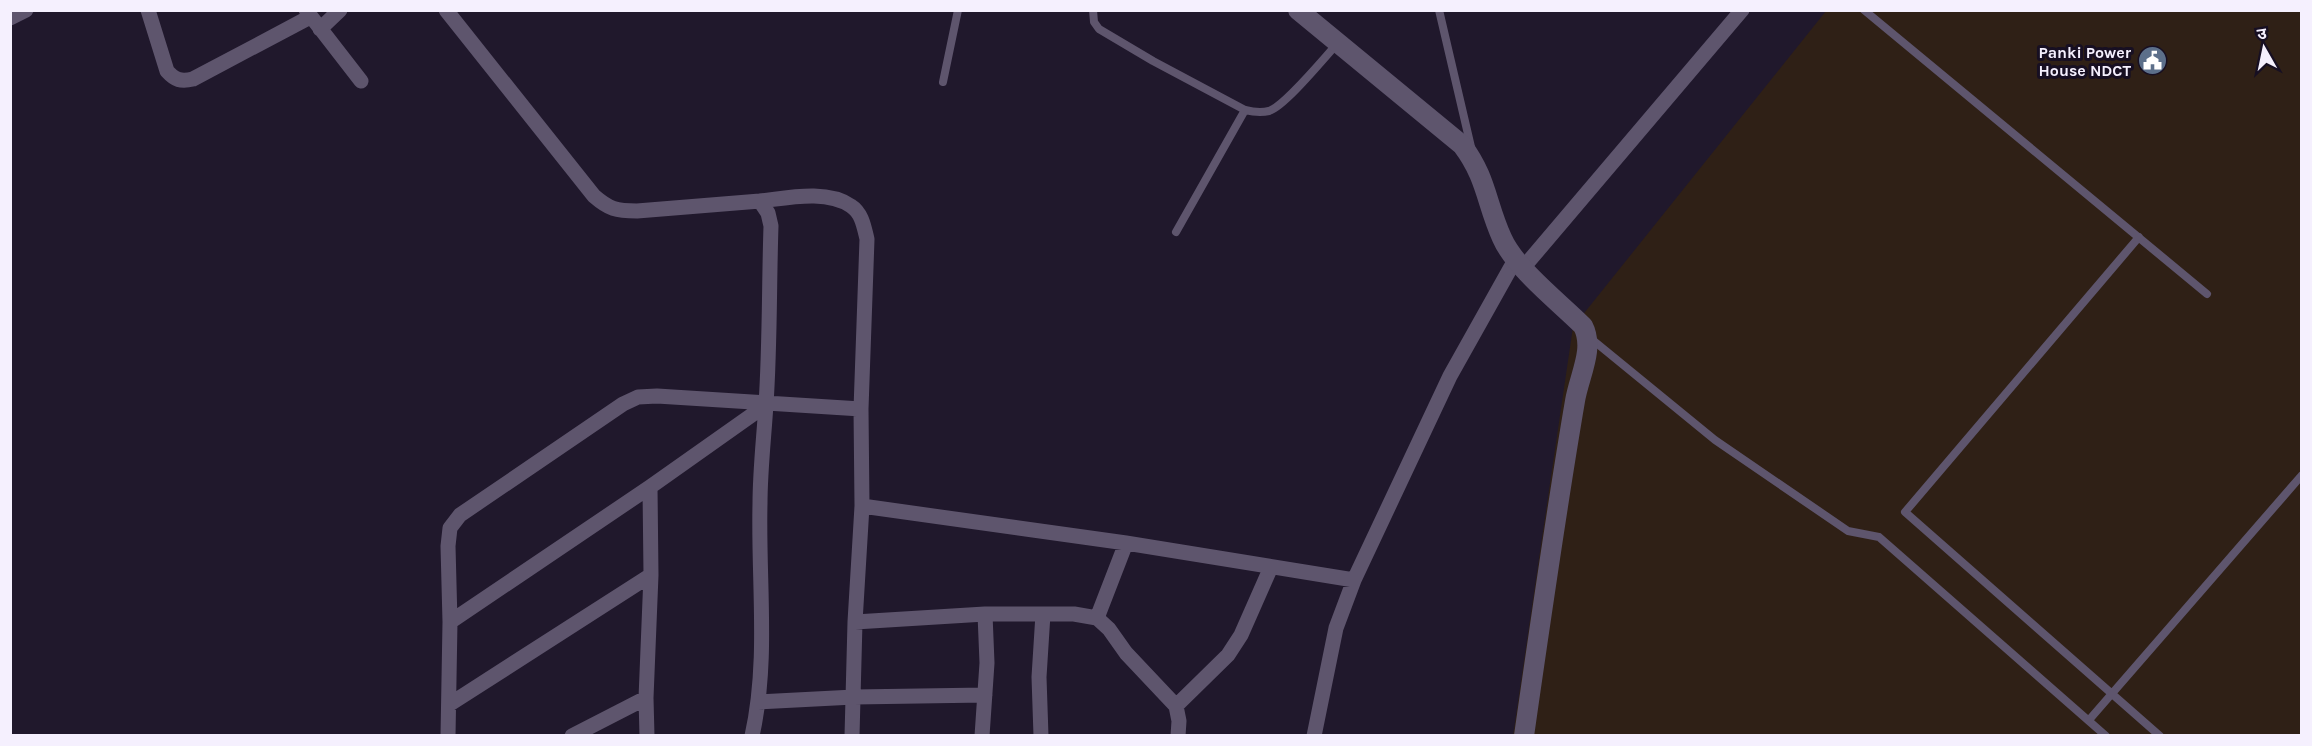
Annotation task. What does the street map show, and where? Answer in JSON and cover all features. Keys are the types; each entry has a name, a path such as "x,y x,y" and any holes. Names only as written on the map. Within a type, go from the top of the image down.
{"street":[{"path":"10,18 26,10"},
{"path":"150,11 167,71 173,79 183,81 193,80 312,19 340,10"},
{"path":"446,10 594,196 606,206 619,211 637,211 805,197 832,198 852,206 863,221 867,239 861,409 862,506 855,622 852,735"},
{"path":"1298,10 1462,145 1474,160 1484,182 1502,238 1519,264 1583,326 1588,336 1588,348 1577,387 1551,548 1524,735"},
{"path":"1314,735 1336,628 1354,580 1450,376 1519,264 1743,10"},
{"path":"312,19 361,81"},
{"path":"752,735 758,702 762,637 760,471 766,405 771,226 768,213 759,201"},
{"path":"448,735 450,622 448,546 450,528 459,515 622,404 638,397 657,396 766,405 861,409"},
{"path":"450,622 650,487 766,405"},
{"path":"647,735 646,698 651,575 650,487"},
{"path":"862,506 1126,543 1354,580"},
{"path":"1097,618 1126,543"},
{"path":"1176,705 1228,655 1241,635 1271,567"},
{"path":"450,704 651,575"},
{"path":"855,622 985,614 1074,614 1097,618 1109,629 1126,653 1176,705 1179,721 1178,735"},
{"path":"982,735 987,663 985,614"},
{"path":"1041,735 1039,677 1043,614"},
{"path":"758,702 985,694"},
{"path":"572,735 646,698"}],"lane":[{"path":"943,82 958,10"},
{"path":"1093,10 1094,22 1099,29 1153,62 1245,110 1258,113 1271,110 1285,99 1337,44"},
{"path":"1439,10 1474,160"},
{"path":"1864,10 2206,294"},
{"path":"1176,232 1245,110"},
{"path":"2139,237 1905,512 2160,735"},
{"path":"1588,336 1724,446 1848,531 1879,537 2106,735"},
{"path":"2089,720 2301,475"}],"shaded area":[{"path":"1826,11 2301,11 2301,735 1513,736 1573,327"}],"place":[{"name":"Panki Power House NDCT","path":"2152,61"}]}
